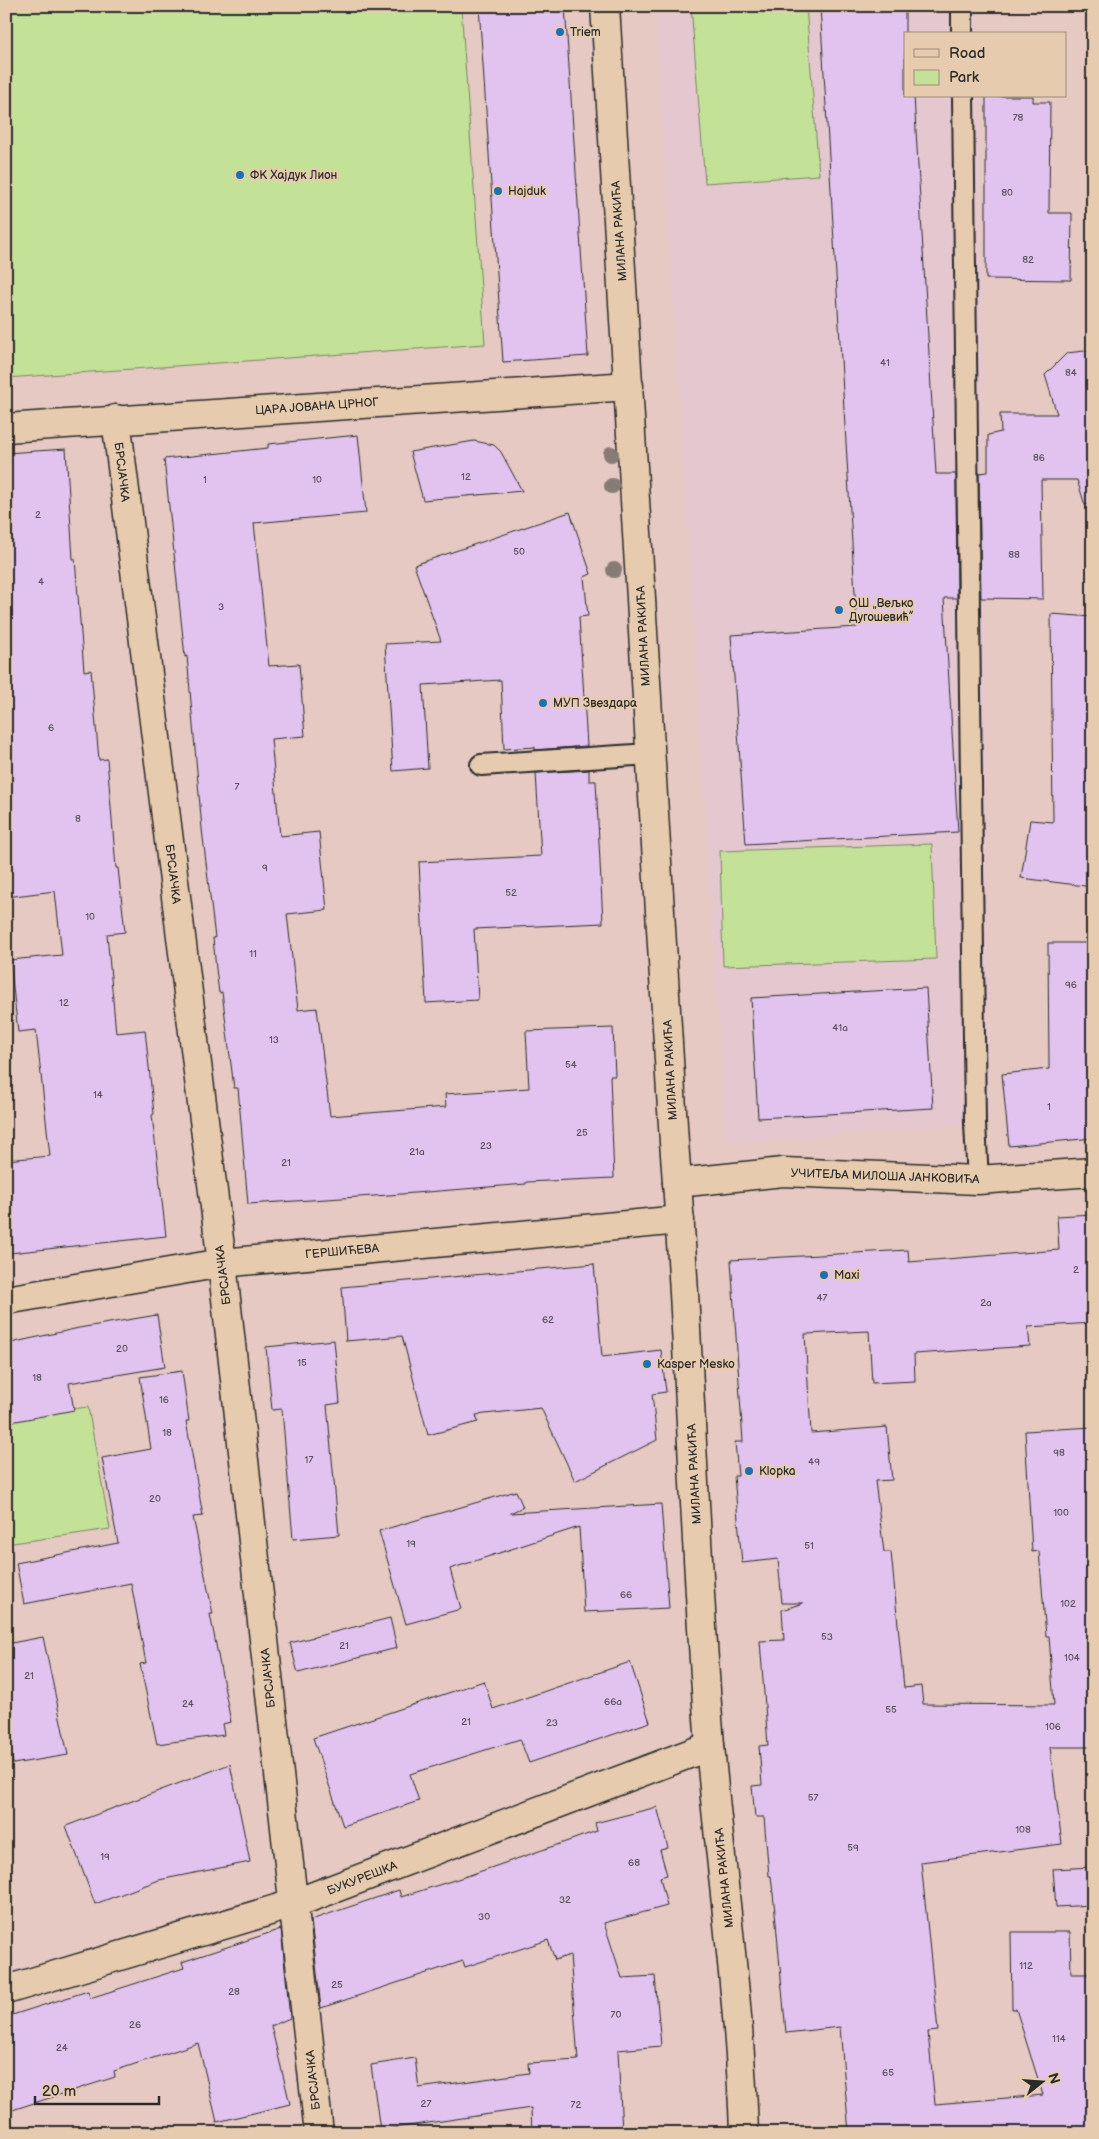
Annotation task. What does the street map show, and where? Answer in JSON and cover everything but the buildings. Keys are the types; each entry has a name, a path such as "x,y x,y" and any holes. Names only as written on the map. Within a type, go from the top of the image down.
{"street":[{"name":"МИЛАНА РАКИЋА","path":"605,6 680,1220 710,1746 742,2067 744,2133"},
{"name":"ЦАРА ЈОВАНА ЦРНОГ","path":"6,428 116,419 629,386"},
{"name":"БРСЈАЧКА","path":"116,419 222,1263 319,2133"},
{"name":"УЧИТЕЉА МИЛОША ЈАНКОВИЋА","path":"677,1183 784,1172 978,1180 1093,1172"},
{"name":"ГЕРШИЋЕВА","path":"6,1300 222,1263 680,1220"},
{"name":"БУКУРЕШКА","path":"6,1990 293,1904 710,1746"}],"lane":[{"path":"962,6 962,32"},
{"path":"963,98 975,1124 978,1180"},
{"path":"482,765 650,754"}],"shaded area":[{"name":"ОШ „Вељко Дугошевић”","path":"655,6 979,6 979,32 904,32 904,98 980,98 990,1123 726,1143"}],"green space":[{"name":"ФК Хајдук Лион","path":"6,6 461,6 485,344 6,378"},
{"path":"691,6 806,6 819,175 705,183"},
{"path":"932,844 936,959 723,966 720,851"},
{"path":"88,1407 110,1529 6,1544 6,1417"}],"place":[{"name":"Triem","path":"560,32"},
{"name":"ФК Хајдук Лион","path":"240,175"},
{"name":"Hajduk","path":"498,191"},
{"name":"ОШ „Вељко Дугошевић”","path":"839,610"},
{"name":"МУП Звездара","path":"543,703"},
{"name":"Maxi","path":"824,1275"},
{"name":"Kasper Mesko","path":"647,1364"},
{"name":"Klopka","path":"749,1471"}]}
